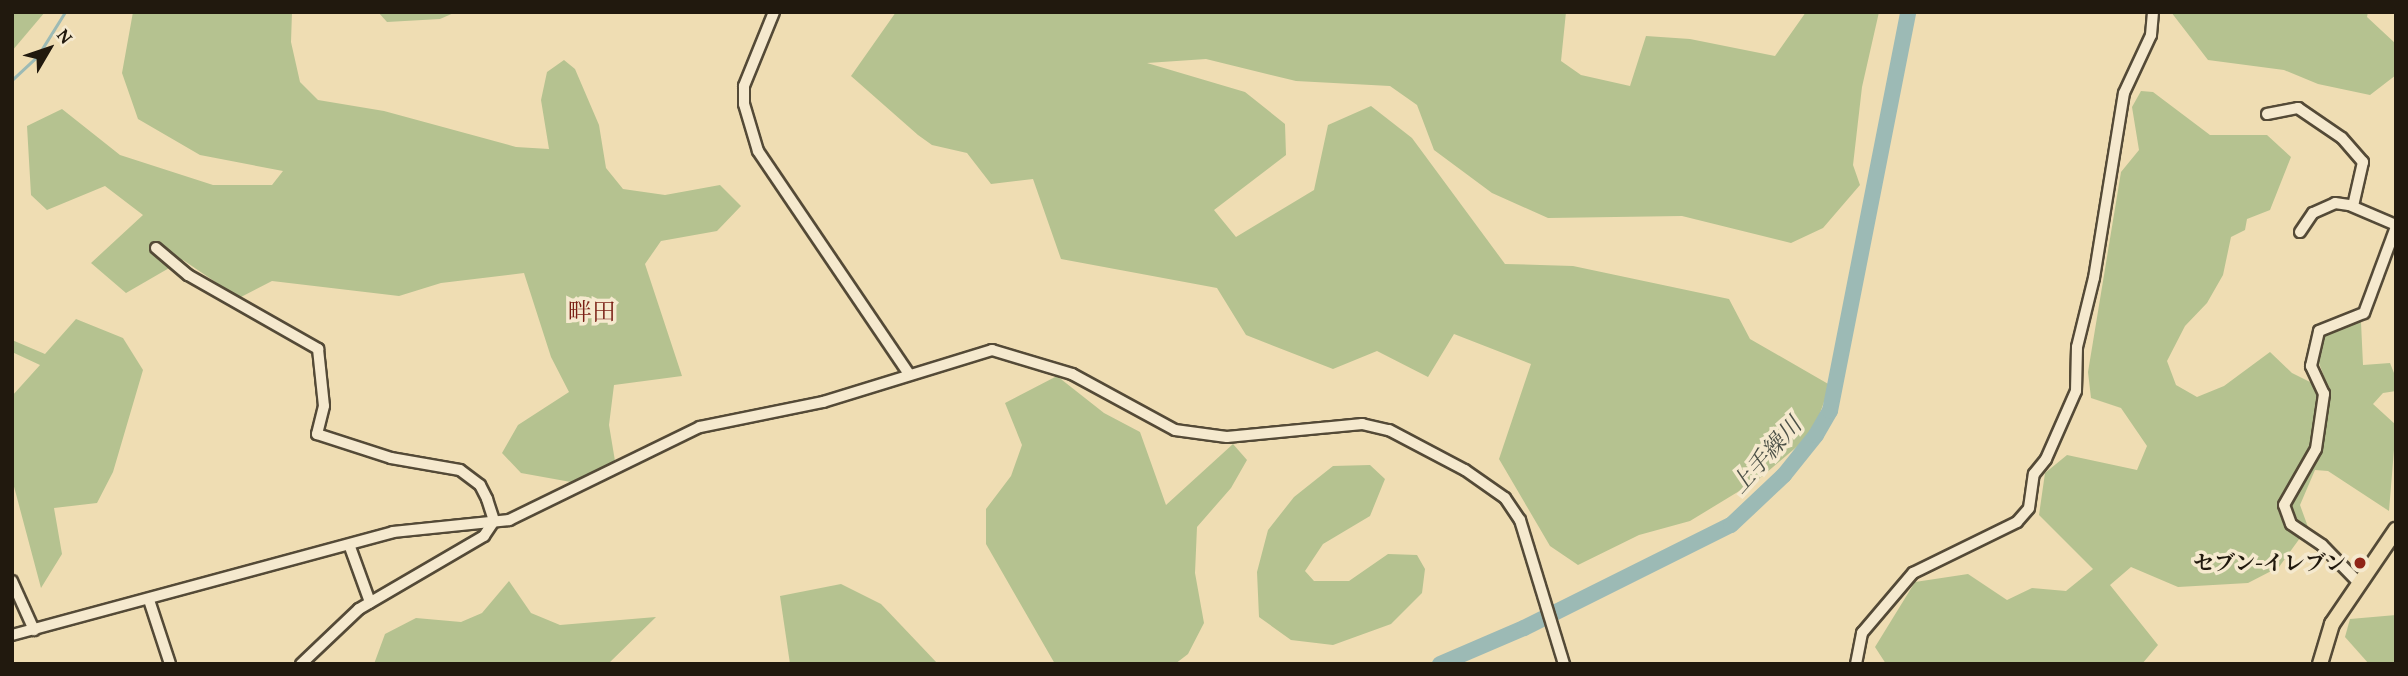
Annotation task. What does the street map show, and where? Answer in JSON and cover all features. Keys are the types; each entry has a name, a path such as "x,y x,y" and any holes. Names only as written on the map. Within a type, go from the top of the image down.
{"main road":[{"path":"2320,664 2332,624 2396,530"}],"street":[{"path":"774,12 744,86 744,104 758,151 909,374"},
{"path":"1856,664 1862,633 1913,573 2017,522 2029,508 2035,474 2046,459 2076,391 2077,347 2094,278 2106,182 2124,93 2151,35 2153,12"},
{"path":"2267,114 2298,108 2343,138 2362,162 2353,206"},
{"path":"2300,232 2304,222 2324,206 2353,206 2396,226 2393,246 2364,313 2319,331 2311,366 2324,394 2315,449 2284,505 2291,524 2322,545 2359,583"},
{"path":"156,248 209,288 318,349 324,406 317,434 391,458 460,470 480,485 494,521"},
{"path":"12,635 350,547 413,528 494,521 525,513 700,427 823,402 992,350 1072,374 1185,432 1246,437 1343,423 1389,430 1465,470 1505,498 1520,520 1564,664"},
{"path":"301,664 369,603 453,557 484,536 494,521"},
{"path":"350,547 369,603"},
{"path":"12,581 34,630"},
{"path":"149,600 170,664"}],"green space":[{"path":"12,12 45,12 12,51"},
{"path":"133,12 292,12 291,42 300,82 318,100 384,111 516,147 549,149 541,100 547,72 564,60 575,69 599,125 606,168 623,189 665,195 720,185 741,206 717,231 661,241 645,264 682,376 614,385 609,425 615,461 595,480 582,484 521,473 502,453 518,425 569,392 551,357 524,273 441,283 399,296 272,281 239,298 183,260 126,293 91,263 143,215 105,186 47,210 31,195 27,126 62,109 120,155 213,185 272,185 283,171 200,155 138,119 122,73"},
{"path":"378,12 456,12 440,19 387,22"},
{"path":"896,12 1566,12 1561,61 1581,75 1630,86 1646,36 1690,39 1775,56 1806,12 1879,12 1862,87 1853,165 1860,185 1823,228 1791,243 1682,216 1548,218 1492,193 1434,150 1417,105 1390,86 1296,81 1206,59 1147,63 1245,92 1285,124 1286,155 1214,210 1236,237 1314,190 1328,125 1371,106 1412,138 1505,264 1573,266 1729,299 1750,339 1830,385 1813,433 1759,479 1690,521 1639,535 1578,565 1550,546 1499,459 1531,364 1454,334 1428,377 1377,351 1333,369 1246,335 1217,288 1061,259 1033,179 991,184 967,153 932,145 851,76"},
{"path":"2171,12 2368,12 2367,17 2396,44 2396,75 2370,95 2318,84 2284,70 2208,60"},
{"path":"2141,91 2153,92 2210,135 2267,135 2291,157 2270,210 2247,219 2245,230 2231,237 2223,275 2207,303 2185,326 2167,361 2176,385 2197,397 2224,386 2270,352 2292,373 2330,392 2317,358 2321,334 2361,322 2363,365 2390,363 2396,378 2396,391 2383,393 2373,404 2396,425 2389,511 2328,471 2315,470 2300,505 2308,527 2279,567 2248,583 2178,587 2131,567 2110,585 2158,645 2142,664 1886,664 1875,647 1915,582 1968,574 2007,600 2032,588 2066,591 2093,569 2039,515 2045,473 2067,455 2137,470 2147,446 2121,408 2091,398 2088,372 2121,172 2139,150 2132,107"},
{"path":"76,319 123,338 143,370 113,472 97,503 54,508 62,554 41,588 12,479 12,396 40,365 12,352 12,340 45,354"},
{"path":"1057,376 1104,413 1140,432 1166,505 1233,444 1247,460 1231,488 1197,527 1195,573 1204,623 1188,654 1175,664 1055,664 986,544 986,509 1011,476 1022,445 1005,403"},
{"path":"1370,465 1385,479 1370,516 1323,544 1305,571 1314,581 1349,581 1388,554 1417,555 1425,569 1422,593 1391,624 1333,645 1291,640 1259,617 1257,572 1268,530 1294,497 1333,466"},
{"path":"509,581 531,613 560,625 656,617 608,664 374,664 385,634 416,618 461,622 482,613"},
{"path":"841,584 881,604 938,664 790,664 780,596"},
{"path":"2396,615 2396,664 2369,664 2345,637 2350,619"}],"waterway":[{"path":"12,80 37,57 65,12"},
{"name":"上手繰川","path":"1440,664 1524,628 1731,525 1784,475 1816,435 1830,411 1908,12"}],"place":[{"name":"セブン-イレブン","path":"2360,563"}],"district":[{"name":"畔田","path":"592,312"}]}
